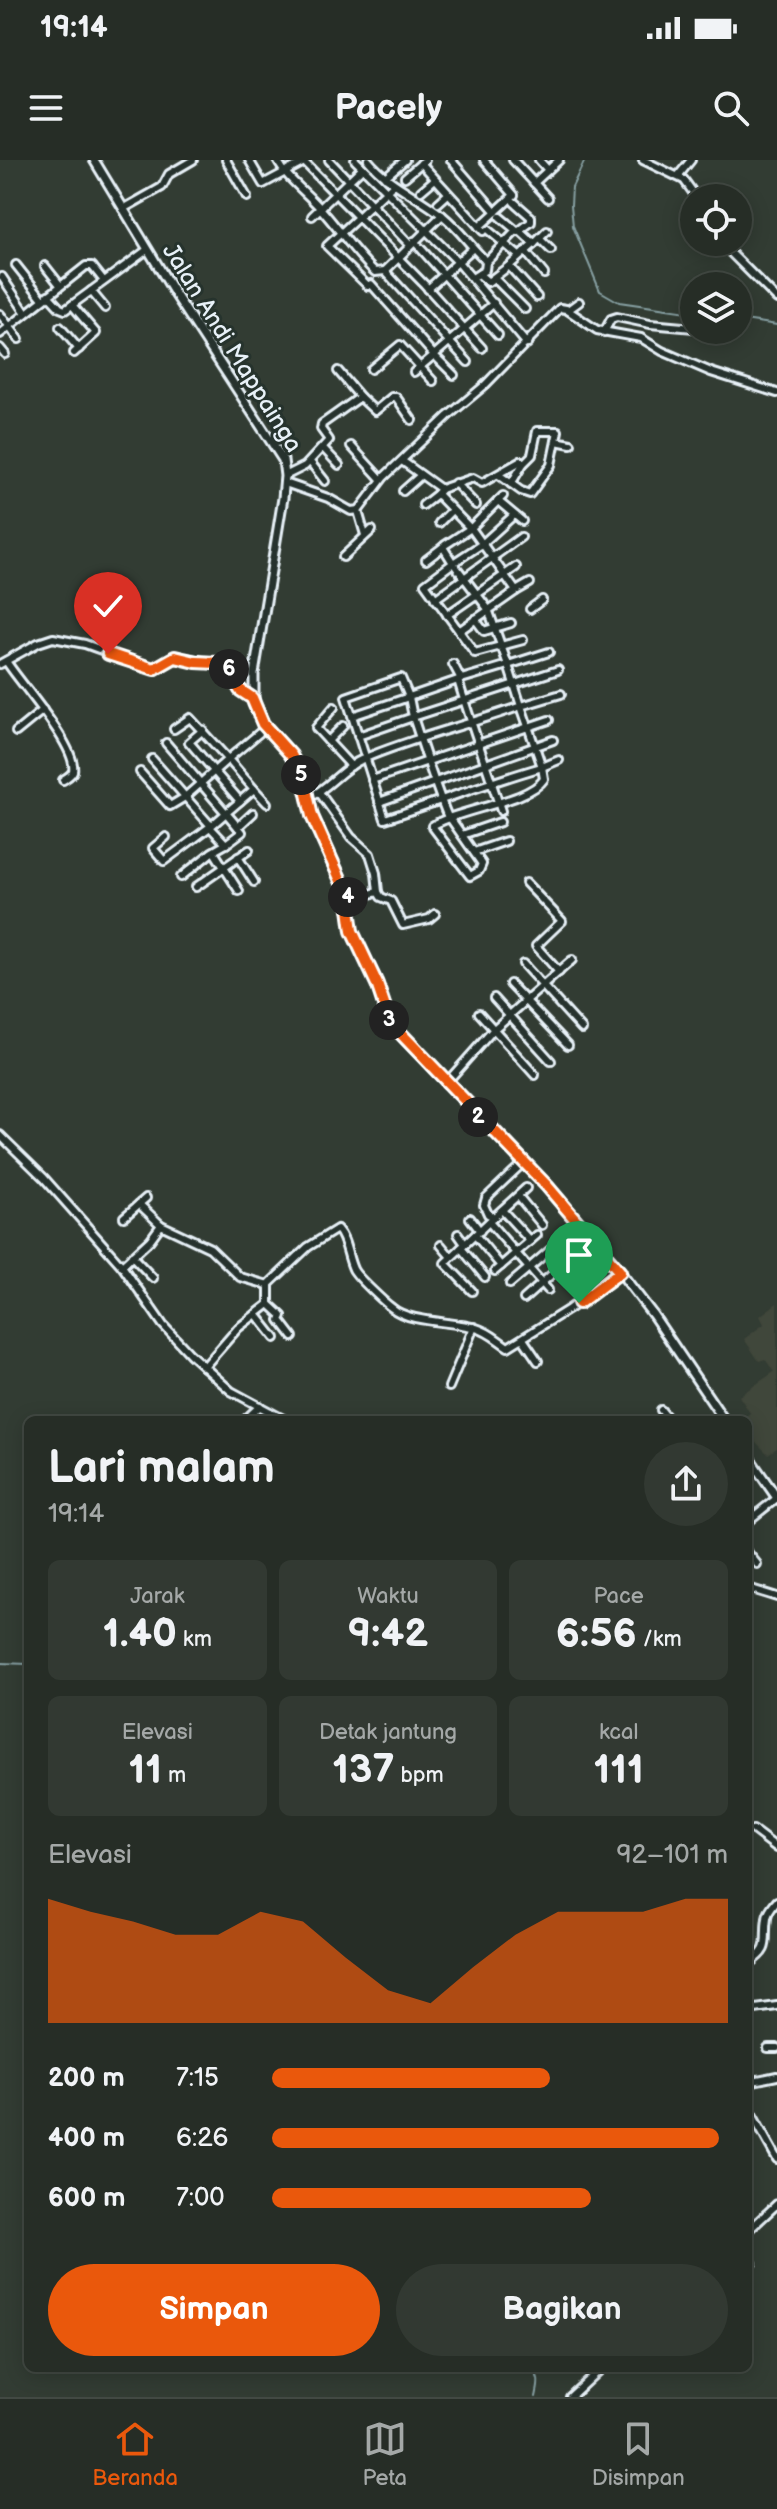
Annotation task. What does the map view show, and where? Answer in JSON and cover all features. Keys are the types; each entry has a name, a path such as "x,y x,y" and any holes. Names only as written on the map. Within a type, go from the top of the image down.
{"main road":[{"name":"Jalan Andi Mappainga","path":"94,160 147,250 283,460 285,479 252,698 265,728 291,755 304,781 312,816 349,899 352,931 377,984 390,1022 524,1162 620,1272 721,1416"},
{"path":"752,1462 777,1498"}],"street":[{"path":"123,209 162,187 169,174 183,162 193,160"},
{"path":"226,160 247,197"},
{"path":"249,160 263,184 303,161 426,286 482,348"},
{"path":"277,160 284,172 374,270 385,271 468,362"},
{"path":"329,160 443,274 498,335"},
{"path":"355,160 458,262 487,282 547,231"},
{"path":"385,177 405,160"},
{"path":"451,160 498,214 519,232 551,250"},
{"path":"476,276 485,270 486,262 532,219 484,160"},
{"path":"513,160 548,198"},
{"path":"539,160 548,170"},
{"path":"534,183 559,160"},
{"path":"643,160 688,184"},
{"path":"678,176 691,160"},
{"path":"373,162 393,185 406,190 442,215 486,262"},
{"path":"405,177 423,162 448,194 484,229 522,254 544,274"},
{"path":"312,216 362,168"},
{"path":"421,191 435,179"},
{"path":"393,185 327,246 368,286 371,284 454,375"},
{"path":"438,203 448,194"},
{"path":"484,229 514,199"},
{"path":"385,271 442,215"},
{"path":"426,286 473,248"},
{"path":"16,265 46,297 65,310 147,250"},
{"path":"734,256 777,299"},
{"path":"0,334 89,265 104,281"},
{"path":"45,266 60,285"},
{"path":"509,266 537,297"},
{"path":"476,276 527,344"},
{"path":"2,277 26,313"},
{"path":"494,278 525,309"},
{"path":"91,291 105,308"},
{"path":"568,310 579,302"},
{"path":"417,369 494,303"},
{"path":"60,327 77,351 96,333 72,305"},
{"path":"358,511 381,479 527,344 557,310 564,308 604,332 645,340 662,351 711,372 777,393"},
{"path":"0,314 19,339"},
{"path":"604,332 611,319 617,317 680,327"},
{"path":"371,369 400,345 417,369 433,381"},
{"path":"338,371 375,411 396,397 412,420"},
{"path":"285,479 310,462 329,440 321,429 322,425 360,397"},
{"path":"499,475 511,484 526,494 531,493 551,465 558,431 537,431 532,455 511,484"},
{"path":"556,441 571,444"},
{"path":"351,446 381,479"},
{"path":"323,448 339,465"},
{"path":"402,461 439,492 470,527 516,591"},
{"path":"482,483 521,461 524,463"},
{"path":"310,462 325,481"},
{"path":"403,491 421,475"},
{"path":"423,505 455,483 473,478 490,491"},
{"path":"285,479 351,511 358,511"},
{"path":"455,483 476,505"},
{"path":"426,560 470,527 501,498 522,521"},
{"path":"439,523 452,510"},
{"path":"358,511 365,535"},
{"path":"514,515 482,544 425,583 475,653 523,640"},
{"path":"343,557 372,530"},
{"path":"435,599 521,537"},
{"path":"443,547 488,609 536,746 542,767 544,779 542,784 450,818 432,827 468,876 482,866 450,818 441,800 401,678 346,697 385,819 441,800 492,782 542,767 559,760"},
{"path":"447,615 516,567"},
{"path":"459,631 530,583"},
{"path":"530,609 542,600"},
{"path":"475,619 484,631 511,623"},
{"path":"63,780 72,774 72,765 61,737 3,662 46,640 63,639 154,669 175,657 217,663 228,668 240,690 252,698"},
{"path":"352,716 549,652"},
{"path":"453,664 501,811"},
{"path":"358,736 558,670"},
{"path":"308,798 366,758 561,694"},
{"path":"334,707 315,726 351,766"},
{"path":"16,732 43,710"},
{"path":"174,729 190,718 267,803"},
{"path":"372,780 549,720"},
{"path":"328,741 343,726"},
{"path":"140,772 168,805 173,805 265,728"},
{"path":"175,754 203,730"},
{"path":"379,802 553,740"},
{"path":"189,742 240,801"},
{"path":"166,743 242,832 181,877"},
{"path":"202,756 216,745"},
{"path":"152,759 226,844"},
{"path":"227,786 242,774"},
{"path":"166,837 153,848 164,861 254,789"},
{"path":"319,792 351,837 370,854 378,892 391,901 403,925 429,919 435,914"},
{"path":"238,827 253,813"},
{"path":"462,835 500,822"},
{"path":"474,852 506,841"},
{"path":"196,887 249,850"},
{"path":"214,852 239,891"},
{"path":"238,857 254,882"},
{"path":"526,883 562,921 536,946 559,972"},
{"path":"349,899 378,892"},
{"path":"446,1083 494,1029 572,960"},
{"path":"523,964 582,1029"},
{"path":"510,984 568,1045"},
{"path":"494,998 551,1061"},
{"path":"479,1013 535,1075"},
{"path":"0,1135 44,1178 122,1266 170,1333 233,1393 278,1416"},
{"path":"524,1162 486,1198 484,1205 491,1219 548,1290"},
{"path":"472,1291 445,1263 526,1188"},
{"path":"518,1196 542,1225"},
{"path":"124,1217 146,1198"},
{"path":"139,1204 161,1225 210,1248 240,1277 268,1285"},
{"path":"502,1210 530,1241"},
{"path":"470,1218 498,1268 537,1235"},
{"path":"122,1266 161,1225"},
{"path":"293,1337 280,1320 282,1316 269,1304 268,1285 308,1247 339,1229 356,1275 392,1309 412,1316 474,1327 491,1333 508,1347 620,1272"},
{"path":"458,1234 485,1277"},
{"path":"441,1245 451,1257"},
{"path":"510,1284 550,1250"},
{"path":"132,1256 153,1278"},
{"path":"524,1299 561,1266"},
{"path":"204,1367 238,1328 269,1304"},
{"path":"256,1314 275,1338"},
{"path":"449,1387 474,1327"},
{"path":"523,1339 538,1361"},
{"path":"249,1416 260,1406"},
{"path":"661,1410 666,1416"},
{"path":"752,1518 777,1498"},
{"path":"752,1558 757,1564"},
{"path":"752,1589 777,1597"},
{"path":"753,1830 777,1848"},
{"path":"752,1961 763,1952 768,1939 768,1915 777,1901"},
{"path":"752,2009 777,2006"},
{"path":"768,2048 777,2048"},
{"path":"752,2081 777,2076"},
{"path":"752,2114 777,2159"},
{"path":"752,2228 777,2204"},
{"path":"570,2397 597,2372"}],"shaded area":[{"path":"777,1303 777,1448 768,1454 752,1438 752,1416 746,1416 750,1413 739,1396 774,1372 765,1359 759,1361 744,1339 764,1324 760,1316"}],"waterway":[{"path":"585,160 572,187 573,226 600,291 619,302 680,311"},
{"path":"752,321 777,325"},
{"path":"0,1663 24,1664"},
{"path":"533,2372 538,2381 536,2397"}],"route":[{"path":"108,654 154,669 175,657 217,663 228,668 240,690 252,698 263,724 291,755 304,781 312,816 349,899 352,931 377,984 390,1022 547,1186 620,1272 579,1303"}]}
